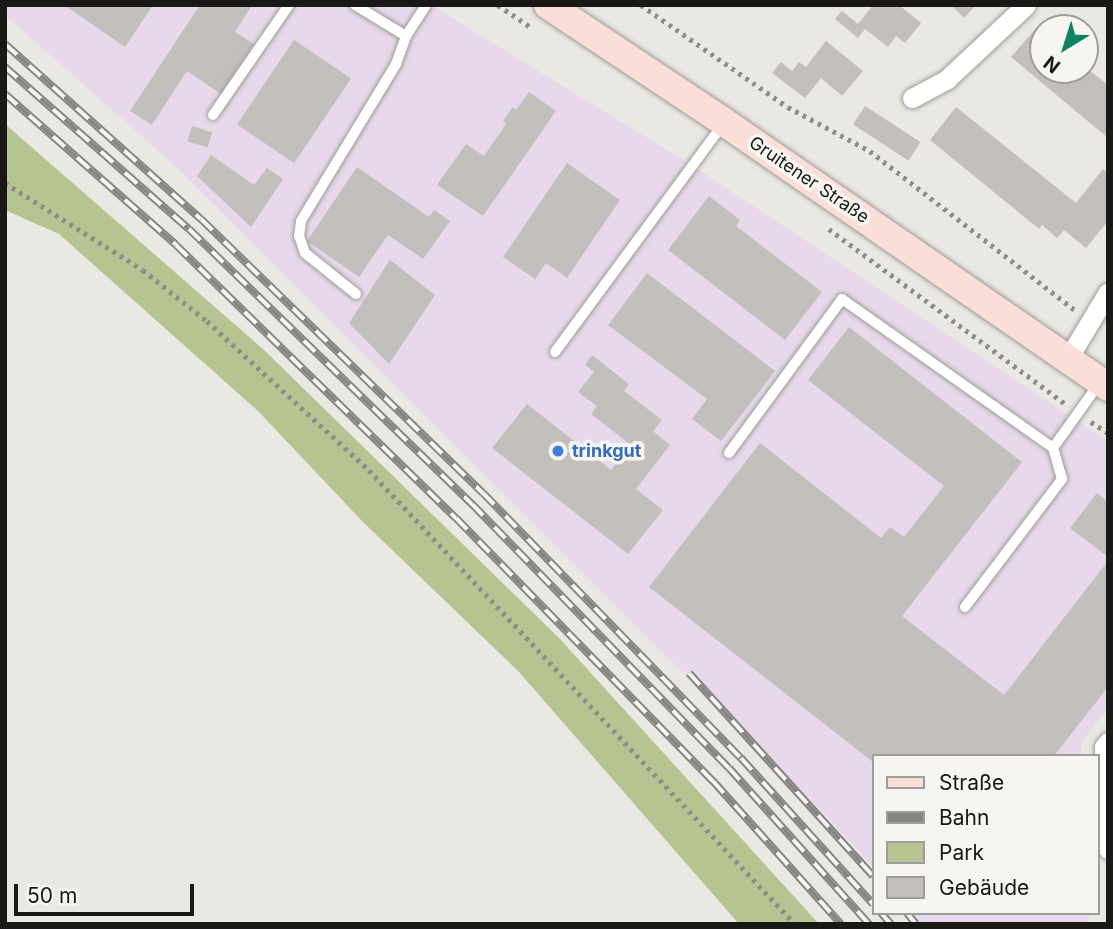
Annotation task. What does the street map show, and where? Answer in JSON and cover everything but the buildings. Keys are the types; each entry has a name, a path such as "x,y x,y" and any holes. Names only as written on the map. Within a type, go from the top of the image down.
{"main road":[{"name":"Gruitener Straße","path":"548,5 724,122 1104,384"}],"street":[{"path":"912,98 947,79 1026,5"},
{"path":"1066,360 1108,292"},
{"path":"1108,742 1104,747 1108,849"}],"lane":[{"path":"213,115 289,5"},
{"path":"355,5 406,36"},
{"path":"356,294 305,253 299,236 301,221 396,64 406,36 426,5"},
{"path":"555,352 724,122"},
{"path":"729,453 842,299 1053,448 1062,479 965,607"},
{"path":"1053,448 1078,413 1104,384"}],"path":[{"path":"498,5 542,34"},
{"path":"641,5 788,107 870,152 1090,321"},
{"path":"5,183 143,270 207,321 349,451 795,924"},
{"path":"820,222 1108,433"}],"shaded area":[{"path":"5,5 431,5 690,164 1108,441 1108,708 1081,743 1082,754 872,754 872,866 822,811 174,165 5,15"},
{"path":"914,915 1089,915 1089,924 914,924"}],"green space":[{"path":"5,124 263,349 559,638 819,924 739,924 519,672 363,522 258,411 59,234 5,210"}],"railway":[{"path":"5,44 201,219 483,493 741,758 872,903"},
{"path":"5,67 189,229 472,504 729,768 869,924"},
{"path":"5,94 176,245 456,518 713,781 841,924"},
{"path":"689,673 872,875"},
{"path":"883,915 891,924"},
{"path":"909,915 916,924"}],"place":[{"name":"trinkgut","path":"558,451"}]}
